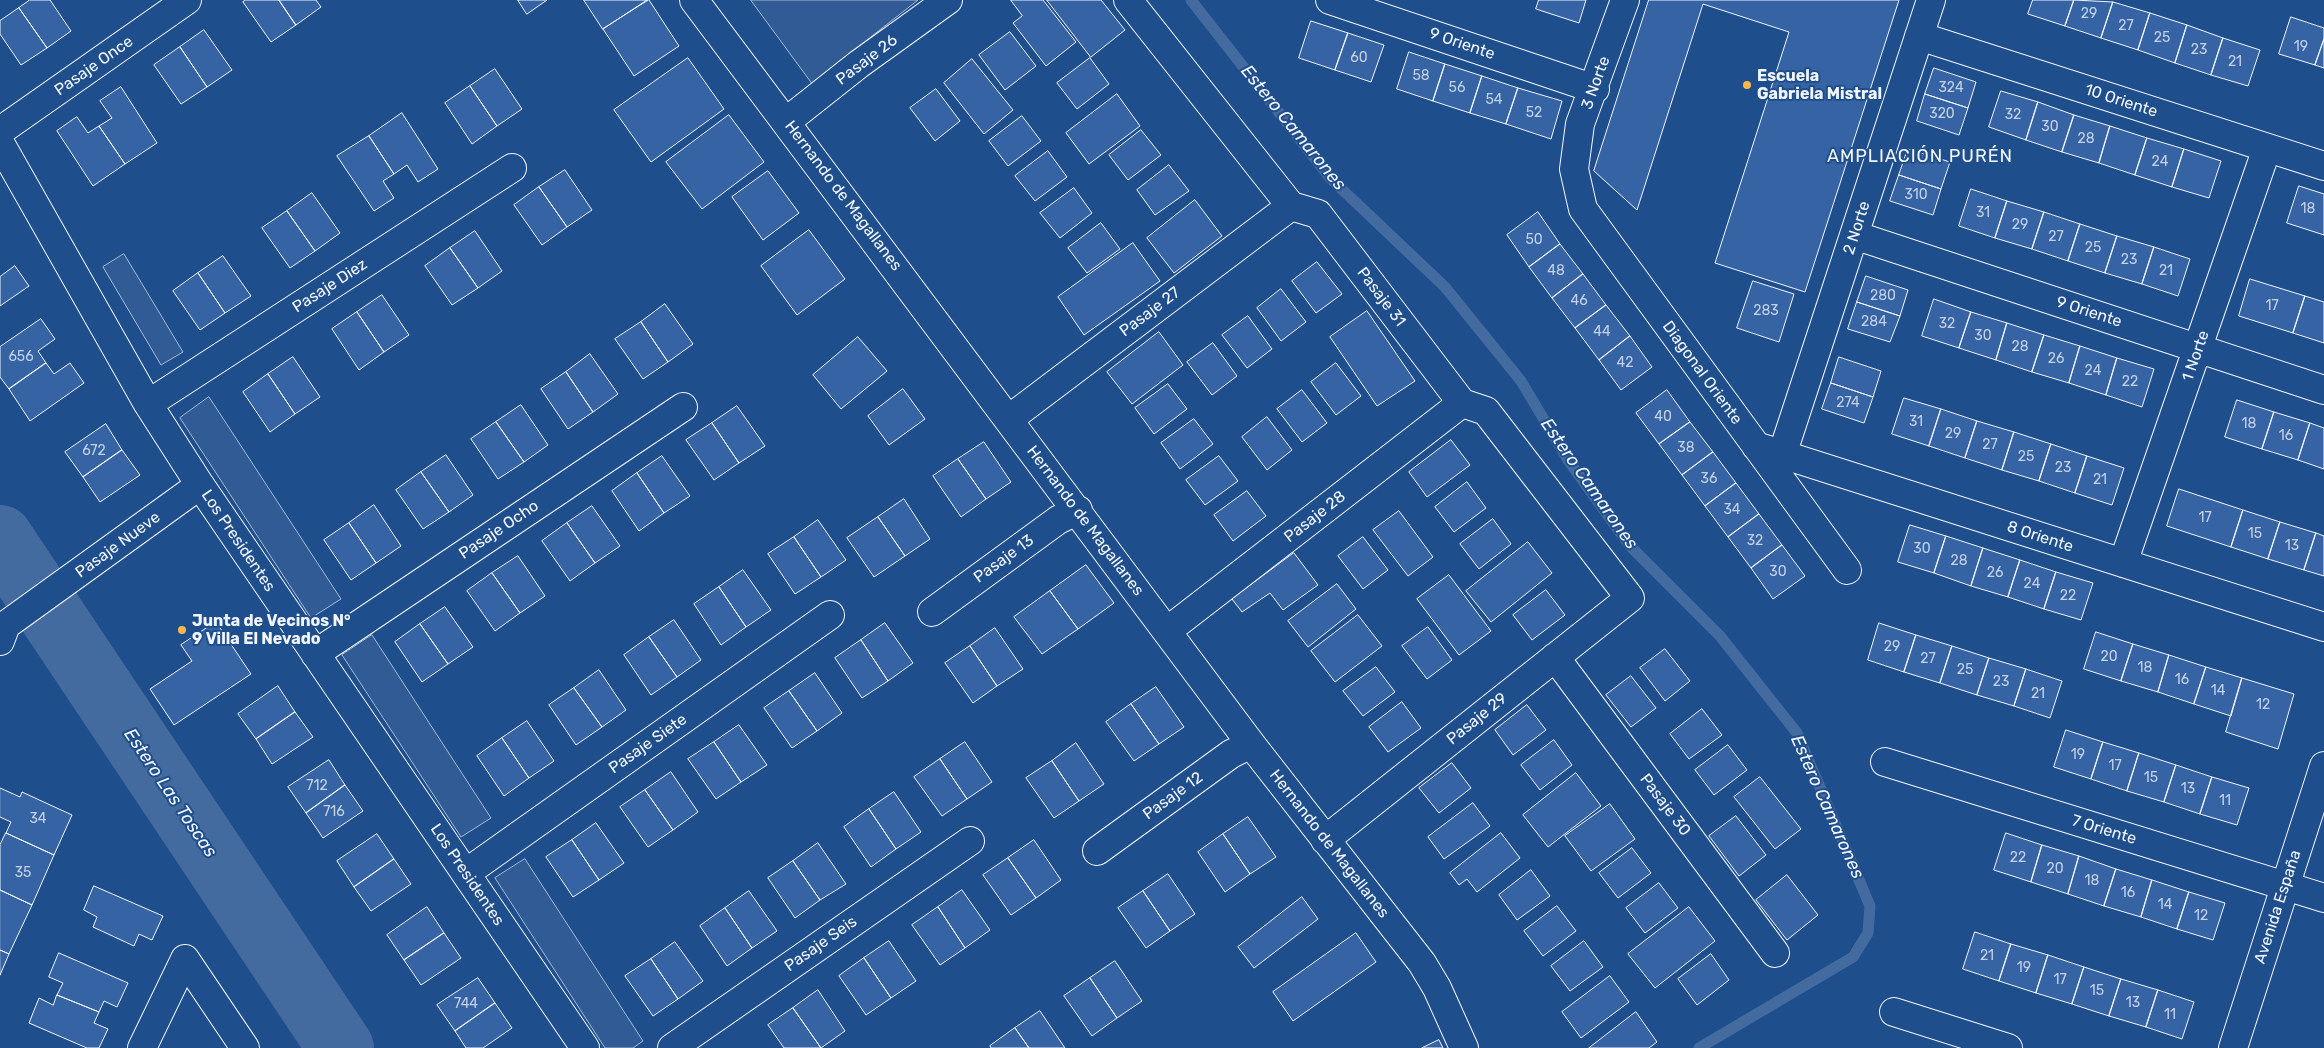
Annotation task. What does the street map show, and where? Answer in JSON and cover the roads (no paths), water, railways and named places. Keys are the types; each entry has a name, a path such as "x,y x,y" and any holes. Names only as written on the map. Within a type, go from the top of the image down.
{"street":[{"name":"Pasaje Once","path":"0,131 187,0"},
{"name":"Hernando de Magallanes","path":"694,0 787,121 1251,744 1422,964 1437,988 1464,1048"},
{"name":"Pasaje 26","path":"787,121 859,64 948,0"},
{"path":"1128,0 1290,206"},
{"name":"9 Oriente","path":"1330,0 1595,89"},
{"name":"3 Norte","path":"1574,169 1580,124 1595,89 1625,0"},
{"name":"2 Norte","path":"1782,455 1931,0"},
{"name":"10 Oriente","path":"1918,36 2324,166"},
{"name":"Los Presidentes","path":"0,143 148,404 200,485 585,1048"},
{"name":"1 Norte","path":"2123,563 2267,148"},
{"name":"Pasaje Diez","path":"148,404 512,168"},
{"name":"Diagonal Oriente","path":"1574,169 1583,209 1847,570"},
{"name":"Pasaje 31","path":"1290,206 1318,214 1462,403"},
{"name":"Pasaje 27","path":"1009,419 1290,206"},
{"name":"9 Oriente","path":"1854,235 2324,390"},
{"name":"Pasaje 29","path":"1325,840 1630,598 1486,411 1462,403"},
{"name":"Pasaje 28","path":"1167,631 1462,403"},
{"name":"Pasaje Ocho","path":"315,654 683,407"},
{"name":"8 Oriente","path":"1756,446 2324,627"},
{"name":"Pasaje Nueve","path":"3,633 36,604 200,485"},
{"name":"Pasaje 13","path":"932,612 1058,520 1078,510"},
{"name":"Pasaje Siete","path":"466,873 830,615"},
{"name":"Pasaje 30","path":"1555,657 1775,953"},
{"name":"Pasaje 12","path":"1097,851 1231,754 1251,744"},
{"name":"7 Oriente","path":"1885,762 2324,898"},
{"name":"Avenida España","path":"2233,1048 2324,766"},
{"name":"Pasaje Seis","path":"672,1048 970,841"},
{"path":"142,1048 185,959 245,1048"},
{"path":"1894,1012 2008,1048"}],"waterway":[{"name":"Estero Camarones","path":"1191,0 1331,179 1445,287 1521,381 1568,460 1630,546 1720,636 1797,733 1870,906 1868,933 1853,957 1699,1048"},
{"name":"Estero Las Toscas","path":"0,538 341,1048"}],"place":[{"name":"Escuela Gabriela Mistral","path":"1747,85"},
{"name":"Junta de Vecinos N° 9 Villa El Nevado","path":"182,630"}],"district":[{"name":"AMPLIACIÓN PURÉN","path":"1920,157"}]}
